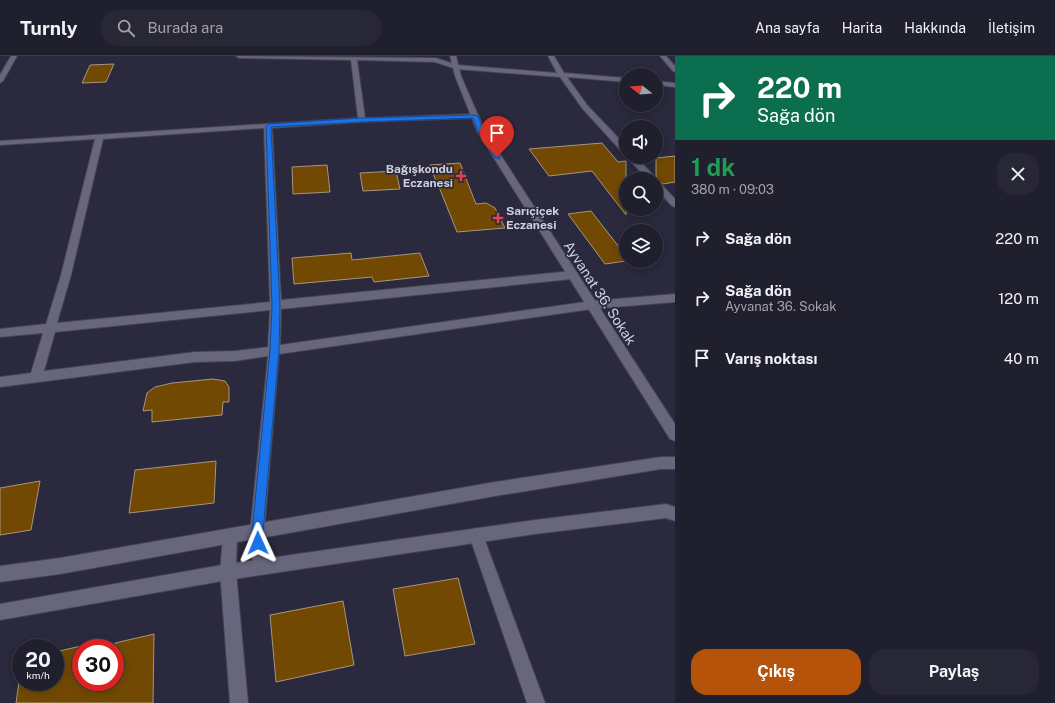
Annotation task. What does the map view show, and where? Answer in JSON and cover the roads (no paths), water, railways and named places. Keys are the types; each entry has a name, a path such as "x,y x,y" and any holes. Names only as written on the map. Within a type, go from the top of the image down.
{"street":[{"path":"239,56 436,60 456,67 619,79"},
{"name":"Ayvanat 36. Sokak","path":"453,56 481,131 675,435"},
{"path":"551,56 560,74 582,104 619,144"},
{"path":"663,56 675,70"},
{"path":"0,81 10,58"},
{"path":"354,59 362,120"},
{"path":"663,84 675,85"},
{"path":"0,143 362,120 475,116"},
{"path":"261,567 257,532 274,350 276,306 268,126"},
{"path":"36,377 66,275 100,136"},
{"path":"638,164 646,172"},
{"path":"663,191 675,204"},
{"path":"0,333 572,275"},
{"path":"0,382 195,357 235,356 592,305 675,298"},
{"path":"0,574 60,566 495,489 661,463 675,464"},
{"path":"0,612 228,572 476,535 666,511 675,514"},
{"path":"476,535 536,703"},
{"path":"230,536 228,572 239,703"}],"place":[{"name":"Bağışkondu Eczanesi","path":"461,176"},
{"name":"Sarıçiçek Eczanesi","path":"498,218"}]}
